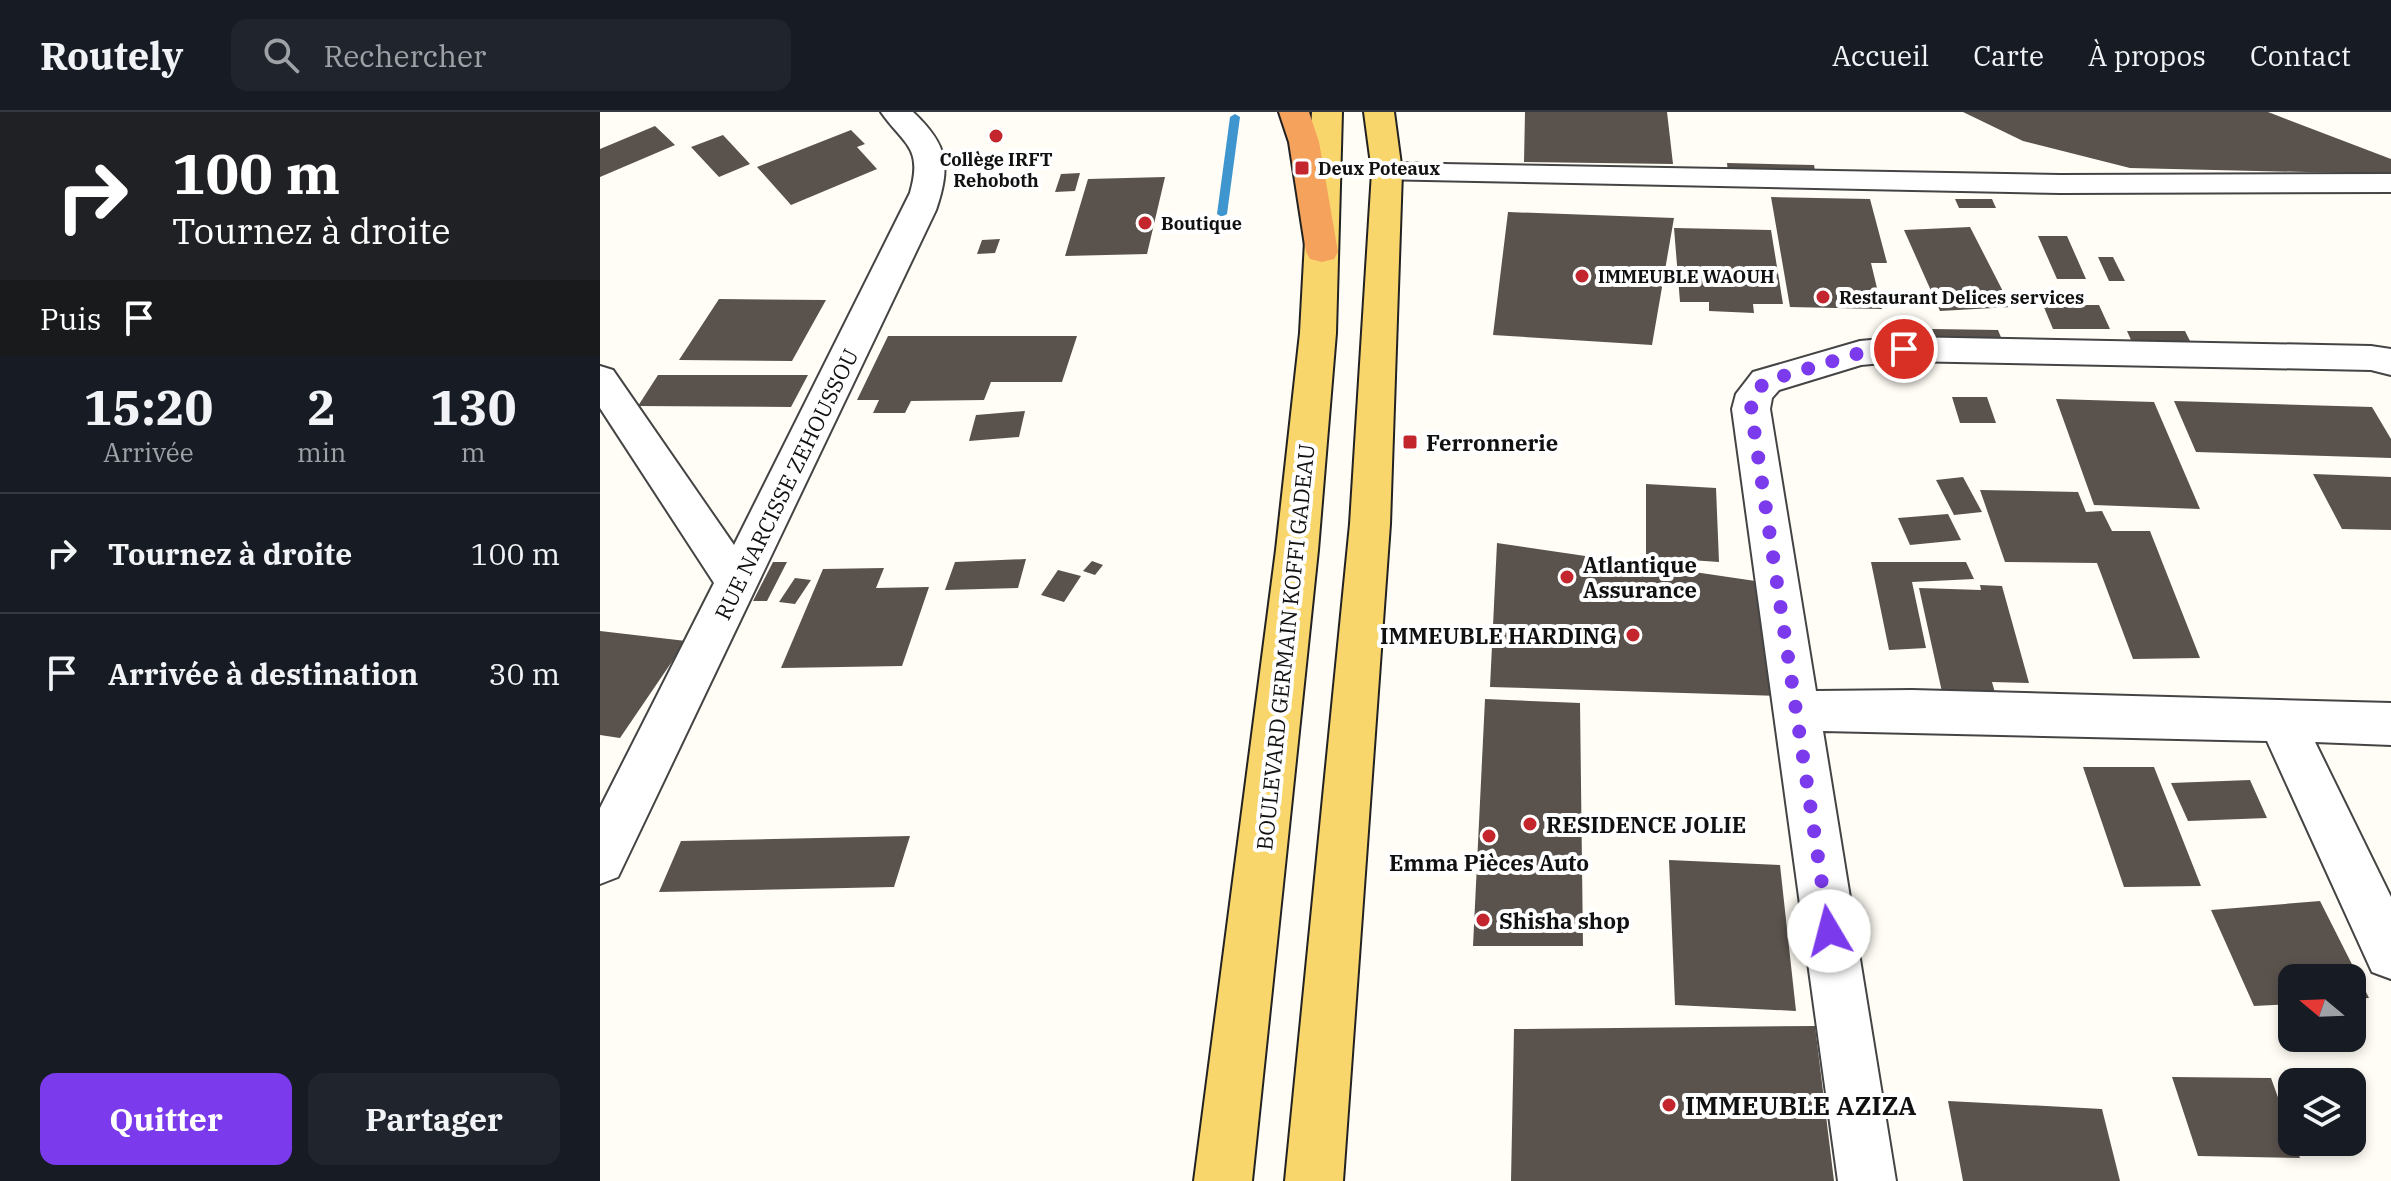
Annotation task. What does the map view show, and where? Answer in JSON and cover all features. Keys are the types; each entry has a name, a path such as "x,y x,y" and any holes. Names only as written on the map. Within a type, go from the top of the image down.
{"highway":[{"path":"1294,112 1304,142 1322,252"}],"main road":[{"name":"BOULEVARD GERMAIN KOFFI GADEAU","path":"1223,1181 1297,550 1318,333 1327,112"},
{"path":"1314,1181 1370,524 1387,172 1379,112"}],"street":[{"name":"RUE NARCISSE ZEHOUSSOU","path":"600,860 920,210 933,174 931,156 920,134 896,112"},
{"path":"1387,172 2031,184 2391,183"},
{"path":"1867,1181 1751,409 1754,394 1766,381 1860,353 1904,349 2371,358 2391,362"},
{"path":"600,379 737,583"},
{"path":"1796,711 1912,710 2391,724"},
{"path":"2281,721 2391,953"}],"building":[{"path":"1525,112 1667,112 1673,164 1524,162"},
{"path":"1963,112 2268,112 2391,159 2391,174 2130,168 2023,141"},
{"path":"655,126 675,145 600,177 600,149"},
{"path":"851,130 865,144 857,147 877,169 791,205 757,167"},
{"path":"723,135 750,164 719,177 691,147"},
{"path":"1727,163 1814,165 1816,176 1728,173"},
{"path":"1080,173 1075,191 1055,192 1061,174"},
{"path":"1165,177 1147,254 1065,256 1088,179"},
{"path":"1002,180 1021,180 1018,189 999,189"},
{"path":"1771,197 1870,199 1887,263 1871,263 1882,309 1790,307"},
{"path":"1955,199 1992,199 1996,208 1959,208"},
{"name":"IMMEUBLE WAOUH","path":"1508,212 1674,218 1652,345 1493,335"},
{"path":"1970,227 2011,307 1940,311 1904,230"},
{"path":"1674,228 1771,230 1783,304 1753,304 1754,313 1709,311 1709,302 1680,302"},
{"path":"2038,236 2067,236 2086,279 2057,279"},
{"path":"1000,239 995,253 977,254 982,240"},
{"path":"2098,257 2113,257 2125,281 2109,281"},
{"path":"719,299 826,300 792,361 679,360"},
{"path":"2043,305 2099,305 2110,329 2053,329"},
{"path":"1932,329 1998,330 2005,347 1938,347"},
{"path":"2127,331 2185,331 2194,349 2135,349"},
{"path":"888,336 1077,336 1062,382 991,382 984,400 911,401 905,413 873,413 879,400 857,400"},
{"path":"658,375 808,375 791,407 638,406"},
{"path":"1952,397 1987,397 1996,423 1960,423"},
{"path":"2056,399 2154,402 2200,509 2094,505"},
{"path":"2174,401 2372,407 2391,439 2391,458 2196,452"},
{"path":"1025,411 1019,437 969,441 976,415"},
{"path":"2313,474 2391,477 2391,530 2342,529"},
{"path":"1963,477 1982,512 1954,515 1936,480"},
{"path":"1646,484 1716,488 1719,562 1646,557"},
{"path":"1980,490 2078,492 2086,512 2102,511 2112,531 2150,531 2200,658 2133,659 2097,563 2005,562"},
{"path":"1948,514 1961,540 1910,545 1898,518"},
{"name":"IMMEUBLE HARDING","path":"1497,543 1769,583 1781,696 1490,687"},
{"path":"1026,559 1018,588 945,590 955,562"},
{"path":"1092,561 1103,565 1095,575 1083,571"},
{"path":"773,562 787,562 767,601 753,601"},
{"path":"1871,562 1966,562 1974,579 1912,582 1926,648 1889,650"},
{"path":"884,568 876,588 929,587 902,666 781,668 823,569"},
{"path":"1058,570 1081,576 1064,602 1041,595"},
{"path":"795,578 811,580 795,604 779,602"},
{"path":"1980,585 2002,586 2029,683 1992,682 1998,703 1944,701 1919,588 1981,590"},
{"path":"600,631 686,641 620,738 600,735"},
{"name":"RESIDENCE JOLIE","path":"1485,699 1580,703 1583,946 1473,946"},
{"path":"2083,767 2154,767 2201,886 2124,887"},
{"path":"2250,780 2267,818 2188,821 2171,783"},
{"path":"910,836 894,887 659,892 681,841"},
{"path":"1669,860 1780,865 1796,1011 1675,1005"},
{"path":"2320,901 2352,964 2278,964 2278,1005 2254,1006 2211,910"},
{"name":"IMMEUBLE AZIZA","path":"1815,1026 1834,1181 1511,1181 1514,1029"},
{"path":"2172,1077 2271,1078 2278,1097 2278,1156 2300,1158 2198,1156"},
{"path":"1948,1101 2102,1109 2120,1181 1963,1181"}],"waterway":[{"path":"1222,214 1235,117"}],"place":[{"name":"Collège IRFT Rehoboth","path":"996,136"},
{"name":"Deux Poteaux","path":"1302,168"},
{"name":"Boutique","path":"1145,223"},
{"name":"IMMEUBLE WAOUH","path":"1582,276"},
{"name":"Restaurant Delices services","path":"1823,297"},
{"name":"Ferronnerie","path":"1410,442"},
{"name":"Atlantique Assurance","path":"1567,577"},
{"name":"IMMEUBLE HARDING","path":"1633,635"},
{"name":"RESIDENCE JOLIE","path":"1530,824"},
{"name":"Emma Pièces Auto","path":"1489,836"},
{"name":"Shisha shop","path":"1483,920"},
{"name":"IMMEUBLE AZIZA","path":"1669,1105"}],"route":[{"path":"1829,931 1751,409 1754,394 1766,381 1819,368 1860,353 1904,349"}]}
